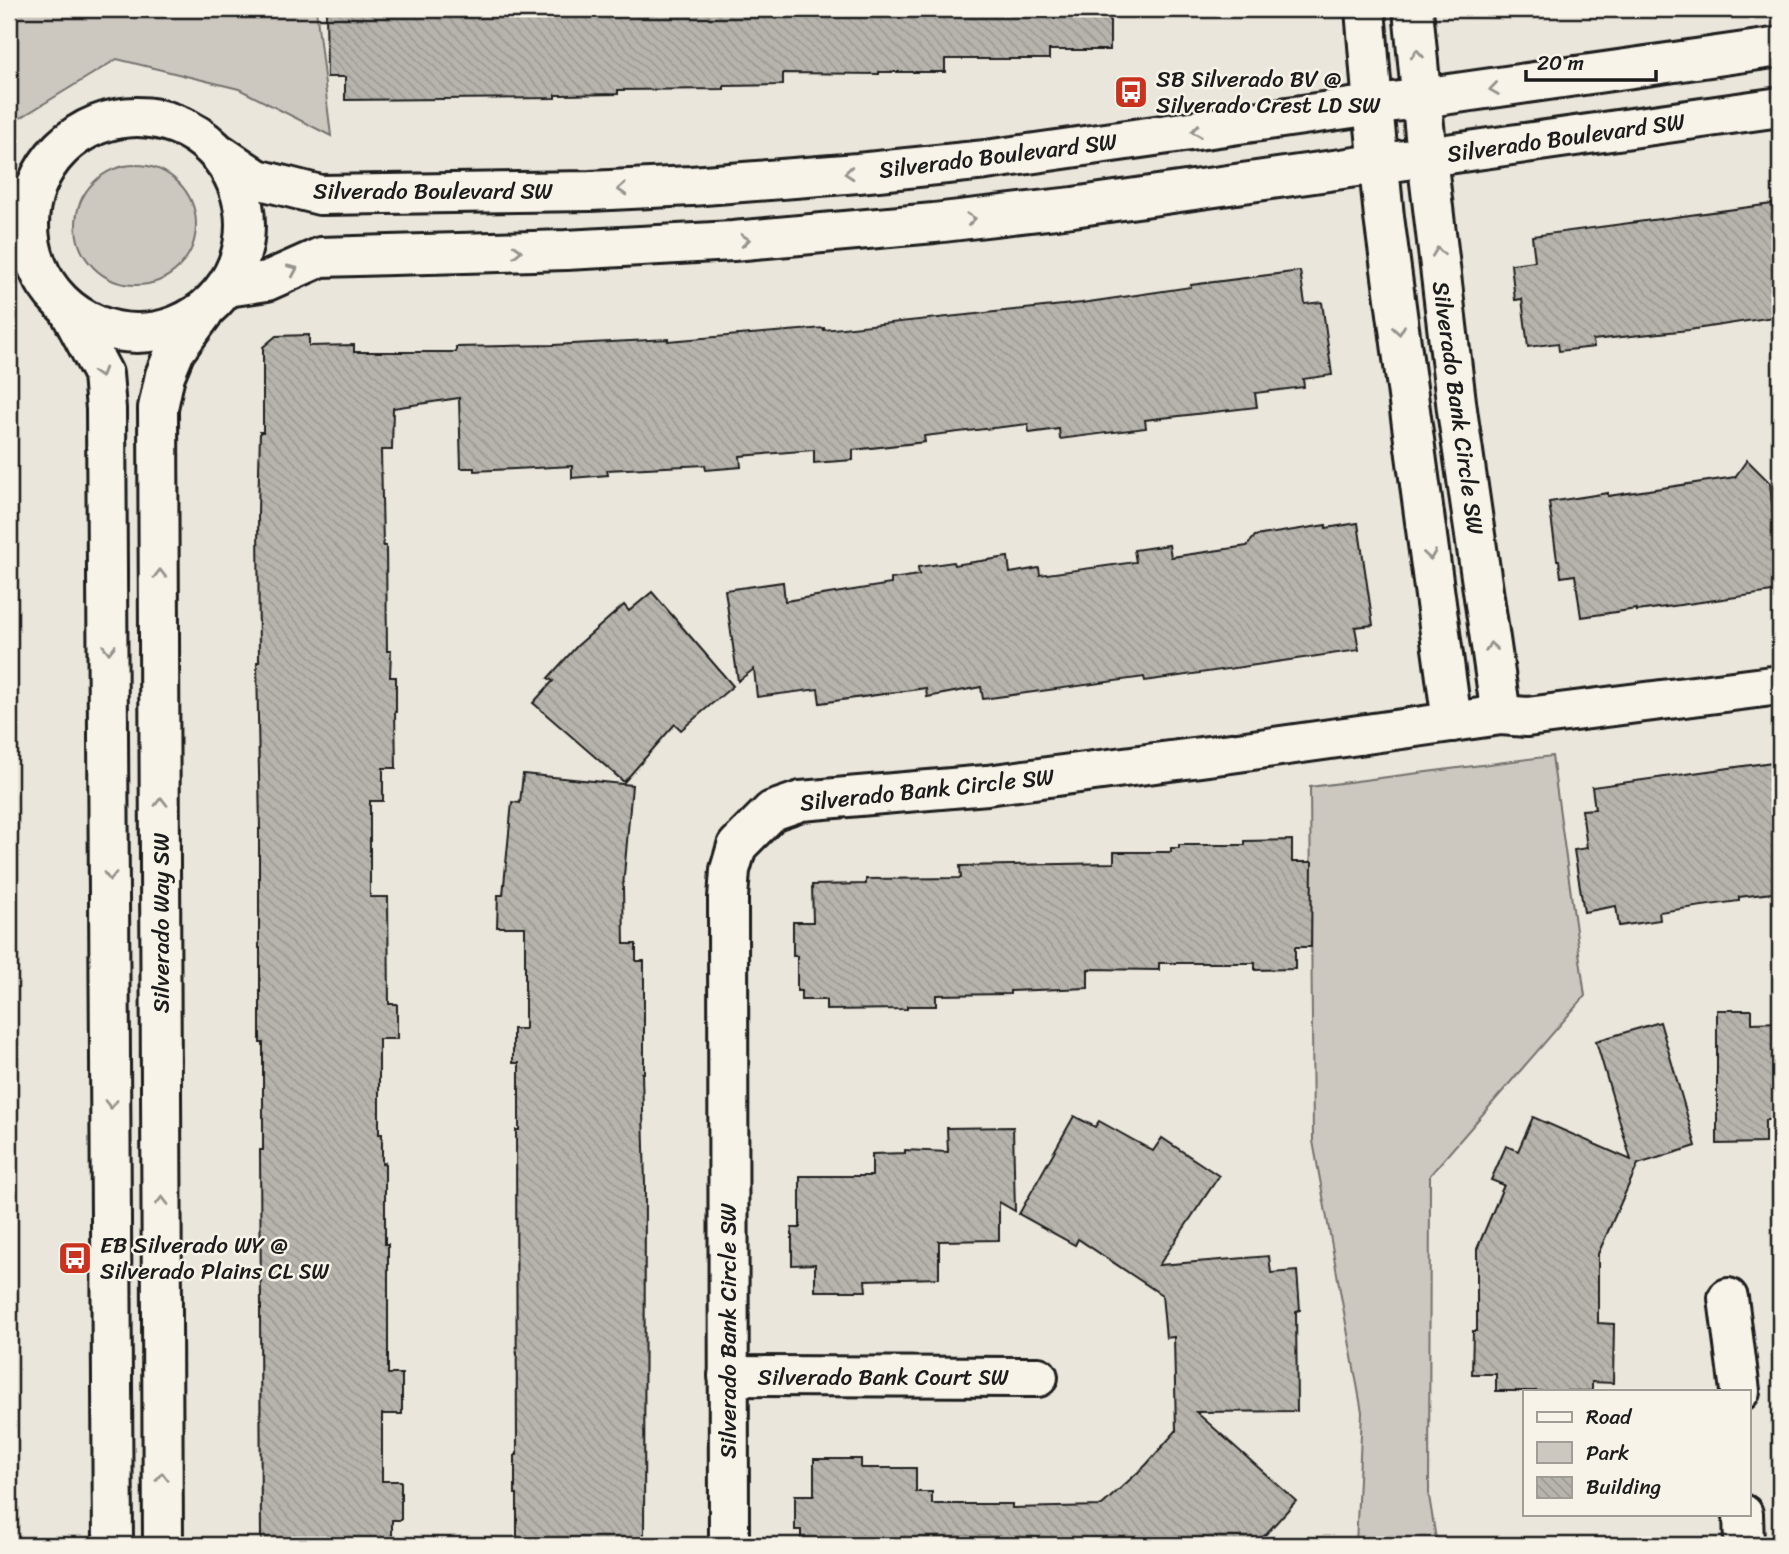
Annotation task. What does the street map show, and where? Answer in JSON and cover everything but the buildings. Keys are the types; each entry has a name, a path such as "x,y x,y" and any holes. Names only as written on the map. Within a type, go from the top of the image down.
{"street":[{"name":"Silverado Bank Circle SW","path":"1365,9 1378,165 1452,722"},
{"name":"Silverado Bank Circle SW","path":"1413,9 1427,157 1457,410 1501,715"},
{"name":"Silverado Boulevard SW","path":"220,154 257,179 320,195 590,191 761,180 986,160 1780,47"},
{"name":"Silverado Boulevard SW","path":"215,300 321,257 566,250 733,241 921,225 1073,208 1780,107"},
{"path":"9,267 18,270 58,299 101,329 136,335 172,329 215,300 242,255 246,219 238,185 220,154 192,131 158,118 121,117 87,128 57,150 37,180 27,216 30,252 58,299 103,374 106,409 113,1545"},
{"path":"9,185 48,163"},
{"name":"Silverado Way SW","path":"163,1545 158,408 165,375 175,351 215,300"},
{"name":"Silverado Bank Circle SW","path":"729,1545 727,898 730,870 737,846 772,811 801,801 987,785 1501,715 1527,717 1780,685"},
{"path":"1728,1298 1741,1390"},
{"name":"Silverado Bank Court SW","path":"728,1376 1038,1377"},
{"path":"1743,1516 1744,1545"}],"green space":[{"path":"9,9 316,9 331,136 239,89 117,59 9,123"},
{"path":"136,165 159,169 179,182 192,202 196,225 192,248 179,268 159,281 136,285 113,281 93,268 80,248 76,225 80,202 93,182 113,169"},
{"path":"1552,756 1585,996 1430,1175 1429,1496 1437,1545 1356,1545 1362,1412 1313,1141 1310,787"}],"place":[{"name":"SB Silverado BV @ Silverado Crest LD SW","path":"1131,92"},
{"name":"EB Silverado WY @ Silverado Plains CL SW","path":"75,1258"}]}
